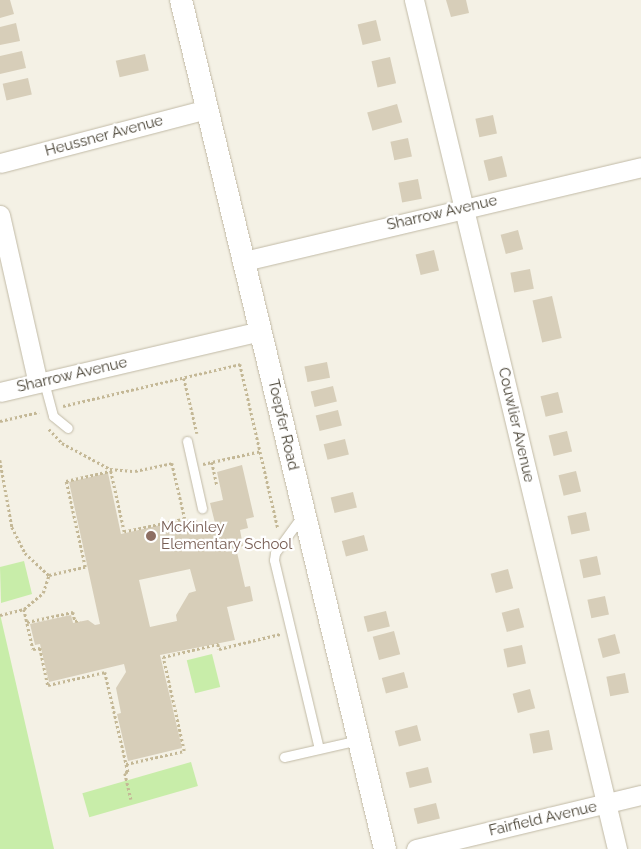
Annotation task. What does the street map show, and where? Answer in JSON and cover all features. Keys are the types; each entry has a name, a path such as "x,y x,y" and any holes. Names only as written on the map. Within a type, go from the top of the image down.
{"street":[{"name":"Toepfer Road","path":"181,0 385,849"},
{"name":"Couwlier Avenue","path":"414,0 617,849"},
{"name":"Heussner Avenue","path":"0,163 207,109"},
{"name":"Sharrow Avenue","path":"244,261 641,166"},
{"path":"0,215 41,383"},
{"name":"Sharrow Avenue","path":"0,392 260,331"},
{"name":"Fairfield Avenue","path":"416,849 641,795"}],"lane":[{"path":"41,383 53,416 68,428"},
{"path":"187,441 202,508"},
{"path":"304,514 275,553 274,560 319,749"},
{"path":"284,757 359,740"}],"path":[{"path":"184,377 197,435"},
{"path":"0,421 40,411"},
{"path":"173,471 260,451"},
{"path":"202,454 204,464"},
{"path":"0,460 12,527 25,552 49,575"},
{"path":"212,462 217,485"},
{"path":"49,575 85,567 66,481 110,471 135,471 172,463 185,518 124,532 110,471"},
{"path":"0,615 24,610 43,593 49,575"},
{"path":"24,610 33,650 40,648 48,685 105,672 128,772 124,773 131,799"},
{"path":"27,622 73,612 75,621 80,620"},
{"path":"126,764 184,751 163,657 280,634"}],"green space":[{"path":"24,561 32,594 1,603 0,567"},
{"path":"0,614 54,849 0,849"},
{"path":"212,654 220,687 195,693 187,660"},
{"path":"191,762 198,786 89,817 82,793"}],"building":[{"path":"0,0 10,0 14,14 0,18"},
{"path":"446,0 466,0 469,13 451,17"},
{"path":"376,20 381,40 363,45 358,25"},
{"path":"16,23 20,41 0,45 0,27"},
{"path":"22,51 26,68 0,74 0,56"},
{"path":"145,54 149,71 120,77 116,61"},
{"path":"390,57 396,83 378,88 371,61"},
{"path":"28,78 32,95 6,100 3,84"},
{"path":"397,104 402,122 372,131 367,113"},
{"path":"493,115 497,134 479,137 475,119"},
{"path":"408,138 412,157 394,160 390,142"},
{"path":"502,156 507,176 489,181 484,161"},
{"path":"418,179 422,199 402,202 398,183"},
{"path":"518,230 523,249 506,254 501,235"},
{"path":"434,250 439,270 421,275 416,255"},
{"path":"530,269 534,289 514,292 510,273"},
{"path":"552,296 562,338 542,342 533,300"},
{"path":"327,362 330,378 307,382 304,366"},
{"path":"333,386 337,402 315,407 311,392"},
{"path":"558,392 563,412 546,417 541,396"},
{"path":"338,410 342,426 320,431 316,416"},
{"path":"567,431 572,451 554,456 549,436"},
{"path":"345,439 349,455 328,460 324,444"},
{"path":"242,465 254,517 246,519 248,528 240,530 243,546 236,548 245,587 250,586 253,601 227,607 235,640 160,655 182,748 128,761 117,714 121,713 116,688 126,672 124,664 49,682 40,644 35,645 30,624 71,615 73,623 88,620 95,625 100,624 69,482 108,473 121,534 187,519 188,522 197,520 199,527 215,523 210,503 223,500 217,472","holes":["190,569 196,591 189,593 176,615 177,621 150,627 139,580"]},
{"path":"576,471 581,491 564,496 559,475"},
{"path":"353,492 357,508 335,513 331,498"},
{"path":"586,512 590,531 571,535 567,516"},
{"path":"364,535 368,550 346,556 342,541"},
{"path":"597,556 601,575 583,578 579,560"},
{"path":"508,569 513,588 496,593 491,574"},
{"path":"605,596 609,615 591,618 587,600"},
{"path":"519,608 524,627 507,632 502,613"},
{"path":"386,611 390,627 368,632 364,617"},
{"path":"394,631 400,654 379,660 373,637"},
{"path":"615,634 620,653 603,658 598,639"},
{"path":"522,645 526,664 507,668 503,649"},
{"path":"404,672 408,687 386,693 382,678"},
{"path":"625,673 629,693 610,696 606,677"},
{"path":"530,689 535,708 518,713 513,694"},
{"path":"417,725 421,740 399,746 395,731"},
{"path":"549,730 553,750 533,753 529,734"},
{"path":"428,767 432,783 410,788 406,773"},
{"path":"436,803 440,819 418,824 414,809"}],"place":[{"name":"McKinley Elementary School","path":"151,536"}]}
